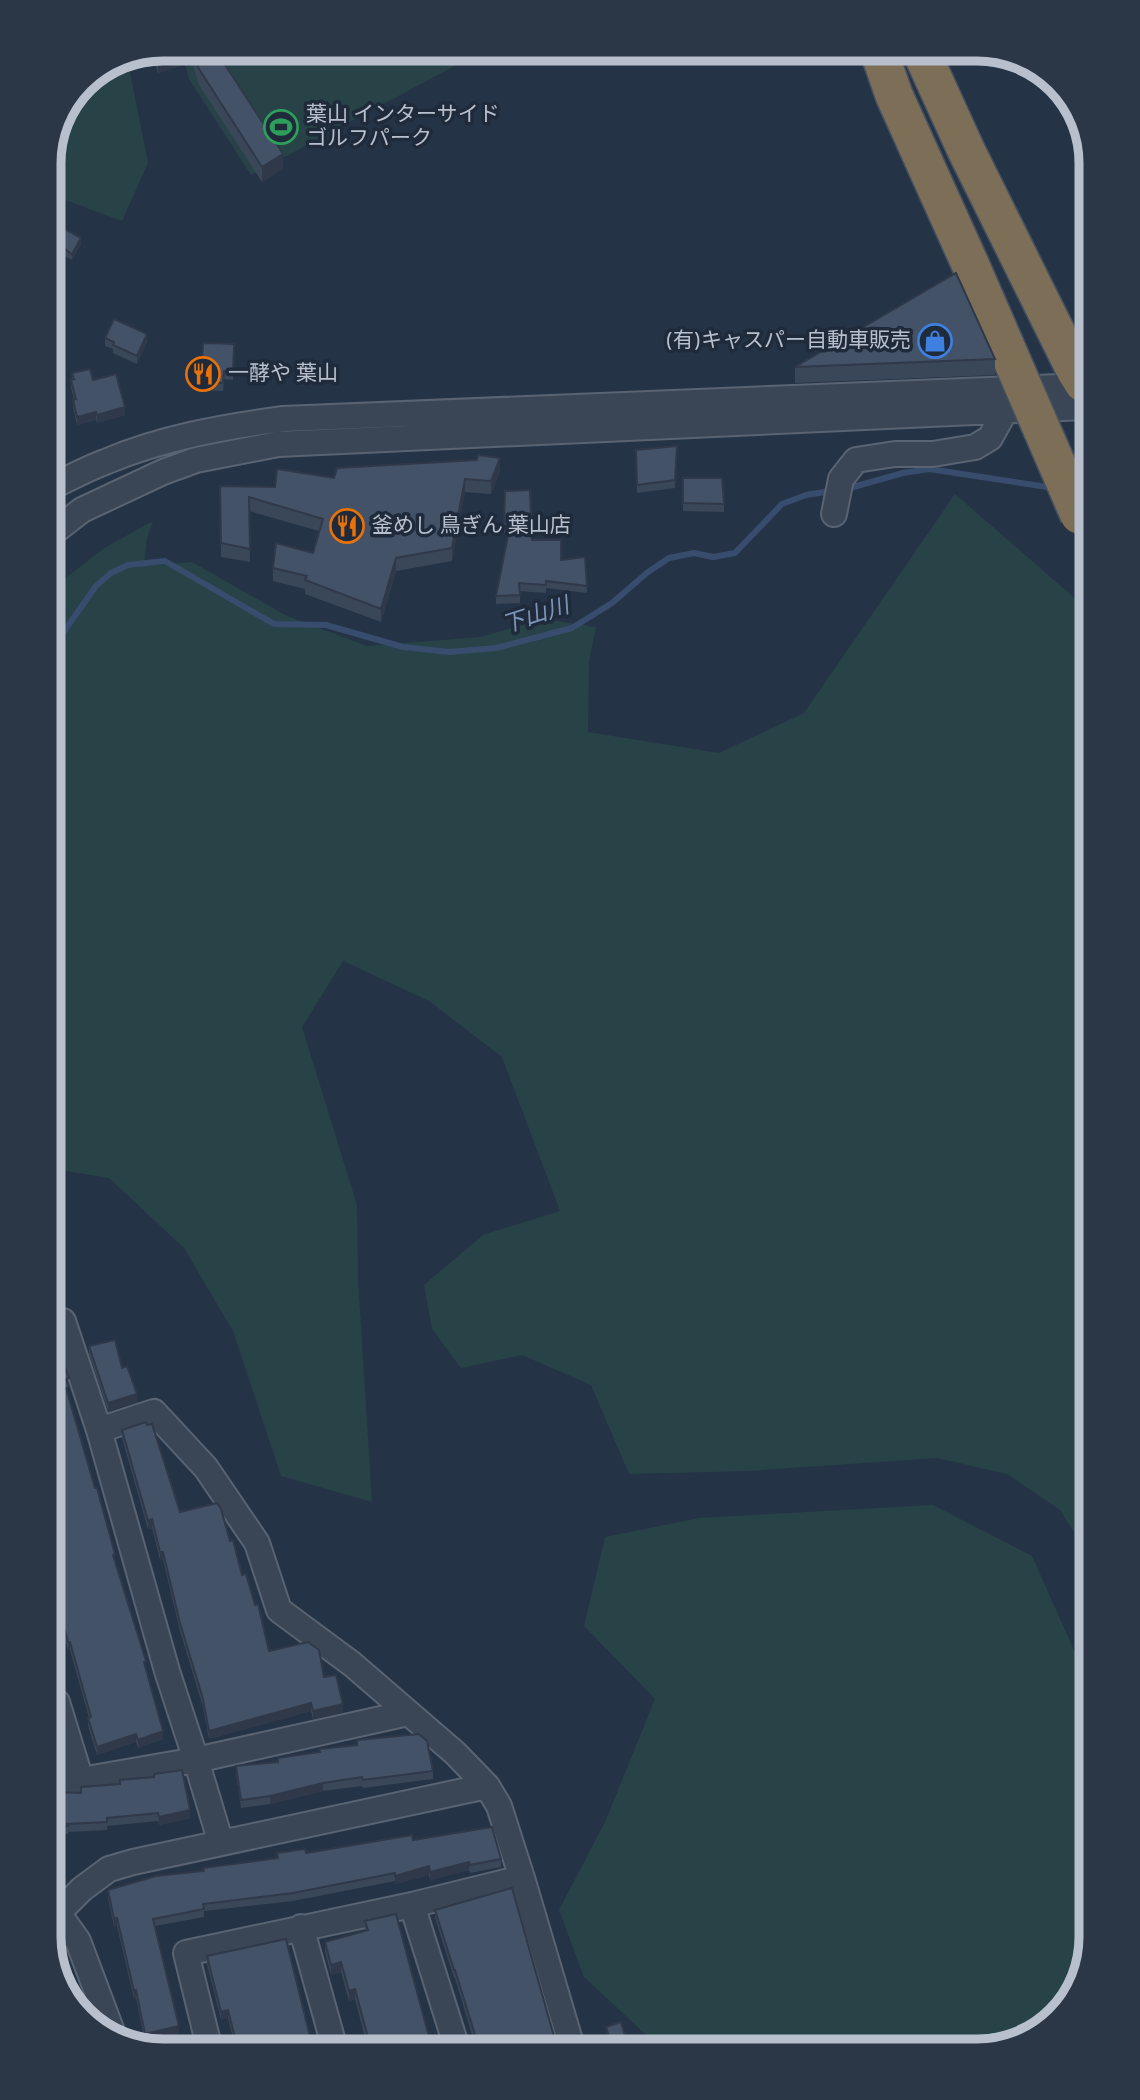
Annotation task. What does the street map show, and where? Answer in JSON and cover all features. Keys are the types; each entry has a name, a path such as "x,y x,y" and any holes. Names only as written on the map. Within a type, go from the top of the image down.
{"highway":[{"path":"882,61 894,95 988,253 1079,378"},
{"path":"900,61 909,88 988,253 1079,459"},
{"path":"925,61 966,150 988,253 1079,510"}],"street":[{"path":"61,477 149,446 229,426 283,419 1079,385"},
{"path":"61,526 82,510 196,460 278,444 1079,407"},
{"path":"835,511 841,479 856,460 895,454 933,454 975,447 990,438 1005,411"},
{"path":"61,486 82,510"},
{"path":"61,1322 63,1321 99,1430 167,1671 221,1843"},
{"path":"99,1430 154,1412 206,1468 257,1543 279,1610 352,1664 454,1753 487,1786 499,1806 570,2039"},
{"path":"61,1728 69,1780 196,1759 408,1713"},
{"path":"61,1910 82,1889 109,1869 133,1862 487,1786"},
{"path":"201,2039 186,1953 412,1905 522,1878"},
{"path":"412,1905 454,2039"},
{"path":"61,1917 78,1941 109,2023"},
{"path":"301,1927 332,2039"}],"green space":[{"name":"葉山 インターサイド ゴルフパーク","path":"184,61 464,61 251,175 189,79"},
{"path":"129,67 148,163 122,221 61,198 61,156 69,124 78,106 106,78"},
{"path":"955,494 1079,602 1079,1540 1060,1510 1007,1474 937,1458 749,1471 629,1474 591,1385 522,1355 461,1368 432,1329 424,1285 483,1235 560,1211 502,1057 429,1001 343,961 302,1027 357,1205 358,1279 372,1502 281,1476 233,1331 184,1248 109,1178 61,1170 61,581 106,547 153,521 147,538 144,566 192,562 285,615 367,646 480,637 544,619 596,627 589,661 588,732 719,753 804,713"},
{"path":"933,1505 1032,1556 1079,1661 1079,1937 1073,1970 1062,1994 1028,2025 997,2037 977,2039 650,2039 584,1977 559,1910 605,1822 655,1699 584,1626 605,1537 699,1518"}],"building":[{"path":"196,61 223,61 283,154 262,167"},
{"path":"61,227 81,238 72,254 63,248 61,251"},
{"path":"956,273 995,359 795,367"},
{"path":"114,319 147,334 137,356 113,345 114,342 105,338"},
{"path":"203,343 234,344 233,372 224,371 223,383 201,382"},
{"path":"90,369 93,380 116,374 125,407 97,415 96,412 77,417 72,373"},
{"path":"677,446 675,480 637,485 636,450"},
{"path":"478,455 500,458 491,481 465,479 452,548 396,558 381,609 305,580 307,576 273,568 276,543 313,553 323,519 249,497 250,549 221,543 220,486 275,487 277,469 334,478 337,468 477,460"},
{"path":"683,478 722,478 724,504 683,503"},
{"path":"530,490 532,540 561,540 561,560 585,557 587,586 546,581 546,585 519,583 520,595 496,596 510,526 504,525 505,491"},
{"path":"115,1340 122,1368 127,1366 137,1394 108,1403 89,1346"},
{"path":"61,1357 69,1378 66,1379 69,1387 66,1388 146,1661 144,1662 163,1731 138,1740 136,1734 97,1747 88,1718 91,1717 61,1616"},
{"path":"146,1422 147,1425 152,1424 180,1512 217,1503 221,1509 242,1575 246,1574 255,1605 258,1604 269,1651 308,1642 319,1650 324,1677 336,1675 343,1704 313,1711 311,1703 209,1731 203,1699 180,1623 163,1552 160,1552 152,1519 148,1521 122,1430"},
{"path":"419,1734 427,1741 433,1771 363,1780 362,1777 241,1800 236,1766 278,1762 278,1758 320,1752 319,1749 357,1745 357,1740"},
{"path":"182,1770 190,1810 159,1817 158,1813 107,1818 107,1822 61,1827 61,1792 81,1793 81,1787 120,1784 120,1780 154,1777 154,1774"},
{"path":"492,1827 501,1859 470,1865 469,1862 430,1872 429,1866 395,1876 395,1873 293,1893 203,1904 204,1909 153,1919 179,2026 145,2034 136,1990 134,1991 108,1890 156,1876 278,1858 277,1853 305,1849 306,1853 412,1835 413,1840"},
{"path":"512,1888 555,2039 476,2039 435,1910"},
{"path":"396,1914 430,2039 368,2039 355,1989 349,1991 341,1962 331,1965 325,1942 368,1930 365,1921"},
{"path":"286,1939 311,2039 235,2039 228,2010 221,2012 207,1956"},
{"path":"621,2022 626,2039 610,2039 606,2027"}],"waterway":[{"name":"下山川","path":"846,489 903,473 929,469 1054,488"},
{"name":"下山川","path":"61,636 96,586 111,573 128,565 165,561 274,624 326,625 403,647 449,652 496,648 572,628 612,603 669,558 694,553 713,557 735,553 782,504 806,495 831,491"}],"place":[{"name":"葉山 インターサイド ゴルフパーク","path":"281,127"},
{"name":"(有)キャスパー自動車販売","path":"935,341"},
{"name":"一酵や 葉山","path":"203,374"},
{"name":"釜めし 鳥ぎん 葉山店","path":"347,526"}]}
